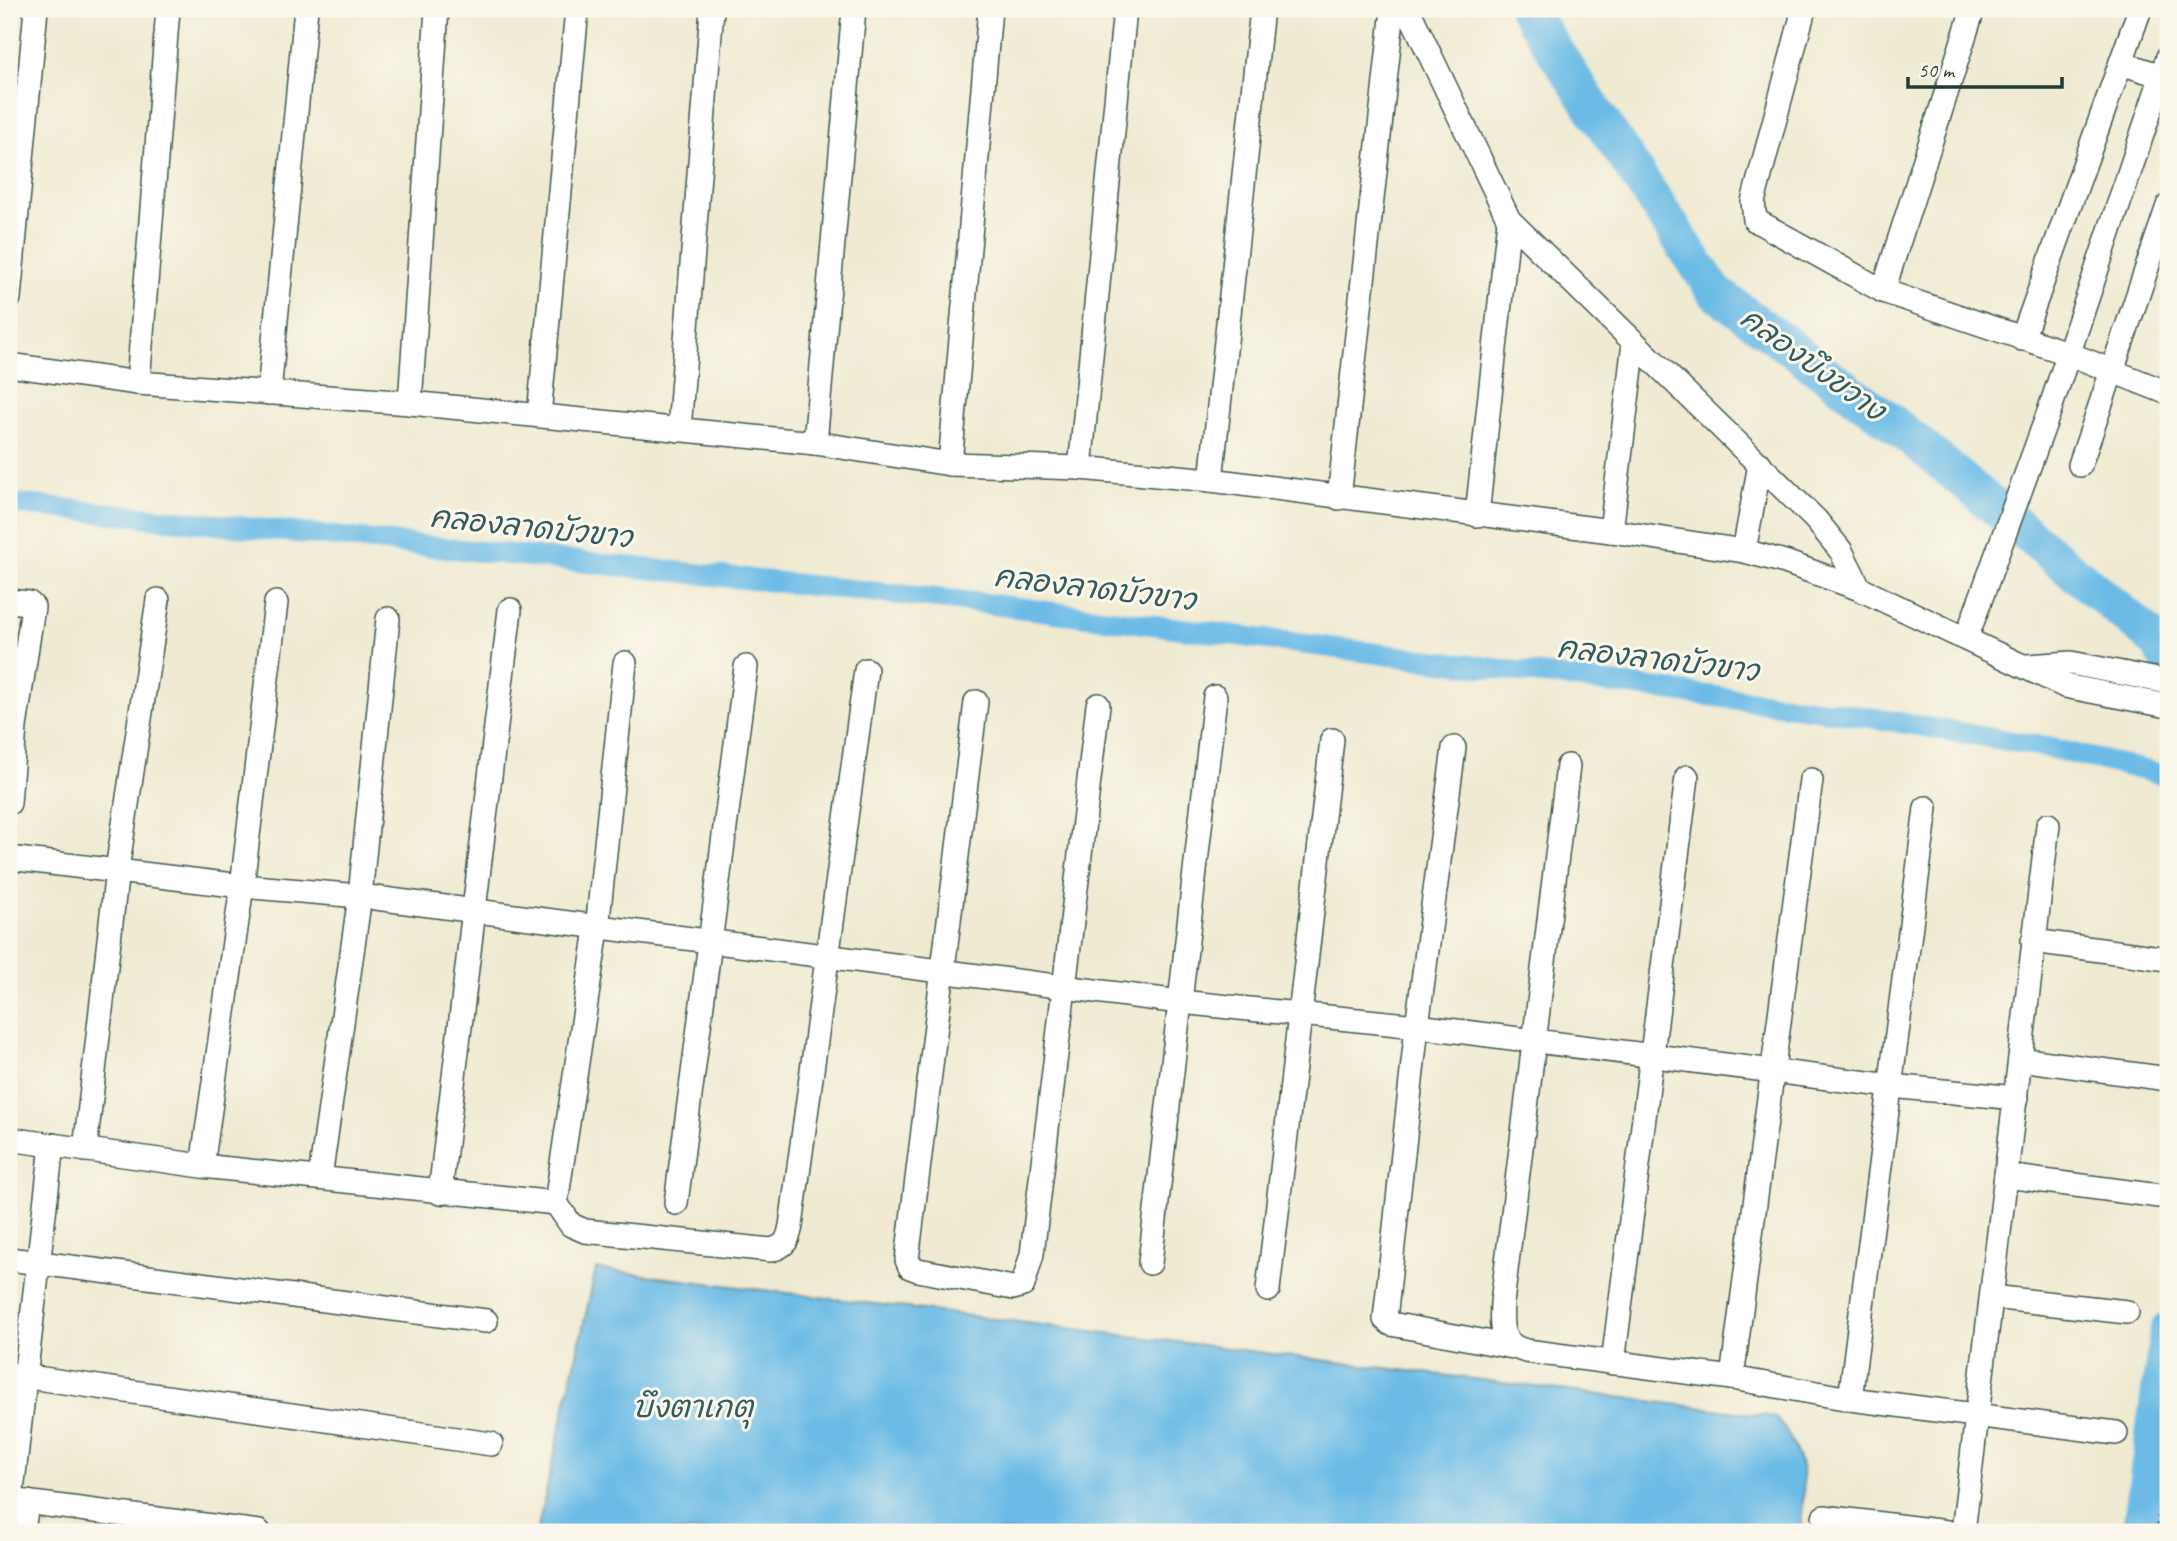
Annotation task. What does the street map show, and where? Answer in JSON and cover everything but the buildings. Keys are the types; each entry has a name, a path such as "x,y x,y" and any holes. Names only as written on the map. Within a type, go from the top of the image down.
{"street":[{"path":"9,298 36,9"},
{"path":"138,383 168,9"},
{"path":"269,393 306,9"},
{"path":"410,403 437,9"},
{"path":"539,416 577,9"},
{"path":"679,430 712,9"},
{"path":"815,443 854,9"},
{"path":"950,464 990,9"},
{"path":"1080,468 1125,9"},
{"path":"1211,480 1262,9"},
{"path":"1339,498 1393,9"},
{"path":"1408,9 1509,220 1816,520 1841,551 1860,589"},
{"path":"1804,9 1752,212 1755,220 1884,291 2067,353 2168,393"},
{"path":"1884,291 1973,9"},
{"path":"2022,339 2140,9"},
{"path":"1966,639 2050,409 2166,70 2121,63"},
{"path":"2080,465 2168,206"},
{"path":"1477,515 1509,220"},
{"path":"1611,531 1634,343"},
{"path":"9,365 138,383 410,403 815,443 950,464 1080,468 1211,480 1611,531 1744,551 1785,562 1860,589 2065,686 2168,706"},
{"path":"1744,551 1760,464"},
{"path":"85,1150 117,870 158,600"},
{"path":"9,601 29,603 33,607 12,727 9,803"},
{"path":"202,1166 242,886 276,603"},
{"path":"440,1193 510,610"},
{"path":"320,1178 360,896 388,619"},
{"path":"625,663 597,929 556,1203 571,1224 584,1231 771,1250 782,1247 788,1241 791,1226 866,670"},
{"path":"2027,666 2070,663 2168,682"},
{"path":"676,1203 708,940 746,667"},
{"path":"1150,1263 1215,697"},
{"path":"976,702 907,1260 910,1267 918,1270 1013,1288 1023,1285 1032,1254 1062,986 1098,705"},
{"path":"1268,1290 1332,740"},
{"path":"1454,748 1418,1026 1385,1319 1391,1324 1513,1348 1732,1378 1850,1399 1977,1417 2116,1433"},
{"path":"1513,1348 1500,1328 1568,766"},
{"path":"1613,1363 1687,777"},
{"path":"1732,1378 1811,780"},
{"path":"1850,1399 1926,808"},
{"path":"1963,1532 2048,825"},
{"path":"9,858 242,886 360,896 597,929 708,940 1180,1002 1418,1026 1891,1086 2016,1098"},
{"path":"2033,941 2168,959"},
{"path":"2020,1059 2168,1079"},
{"path":"9,1139 202,1166 440,1193 556,1203"},
{"path":"23,1532 16,1501 16,1375 37,1263 52,1145"},
{"path":"2006,1176 2159,1196"},
{"path":"9,1259 486,1321"},
{"path":"1992,1297 2127,1312"},
{"path":"16,1375 491,1444"},
{"path":"16,1501 259,1532"},
{"path":"1824,1517 1947,1532"}],"path":[{"path":"2158,1532 2168,1454"}],"water":[{"name":"บึงตาเกตุ","path":"596,1269 1776,1417 1794,1445 1802,1472 1800,1532 537,1532"}],"waterway":[{"name":"คลองบึงขวาง","path":"1527,9 1715,292 1898,427 2158,642 2168,659"},
{"name":"คลองลาดบัวขาว","path":"9,503 981,603 1837,712 2046,747 2168,776"},
{"path":"2140,1532 2168,1331"}]}
